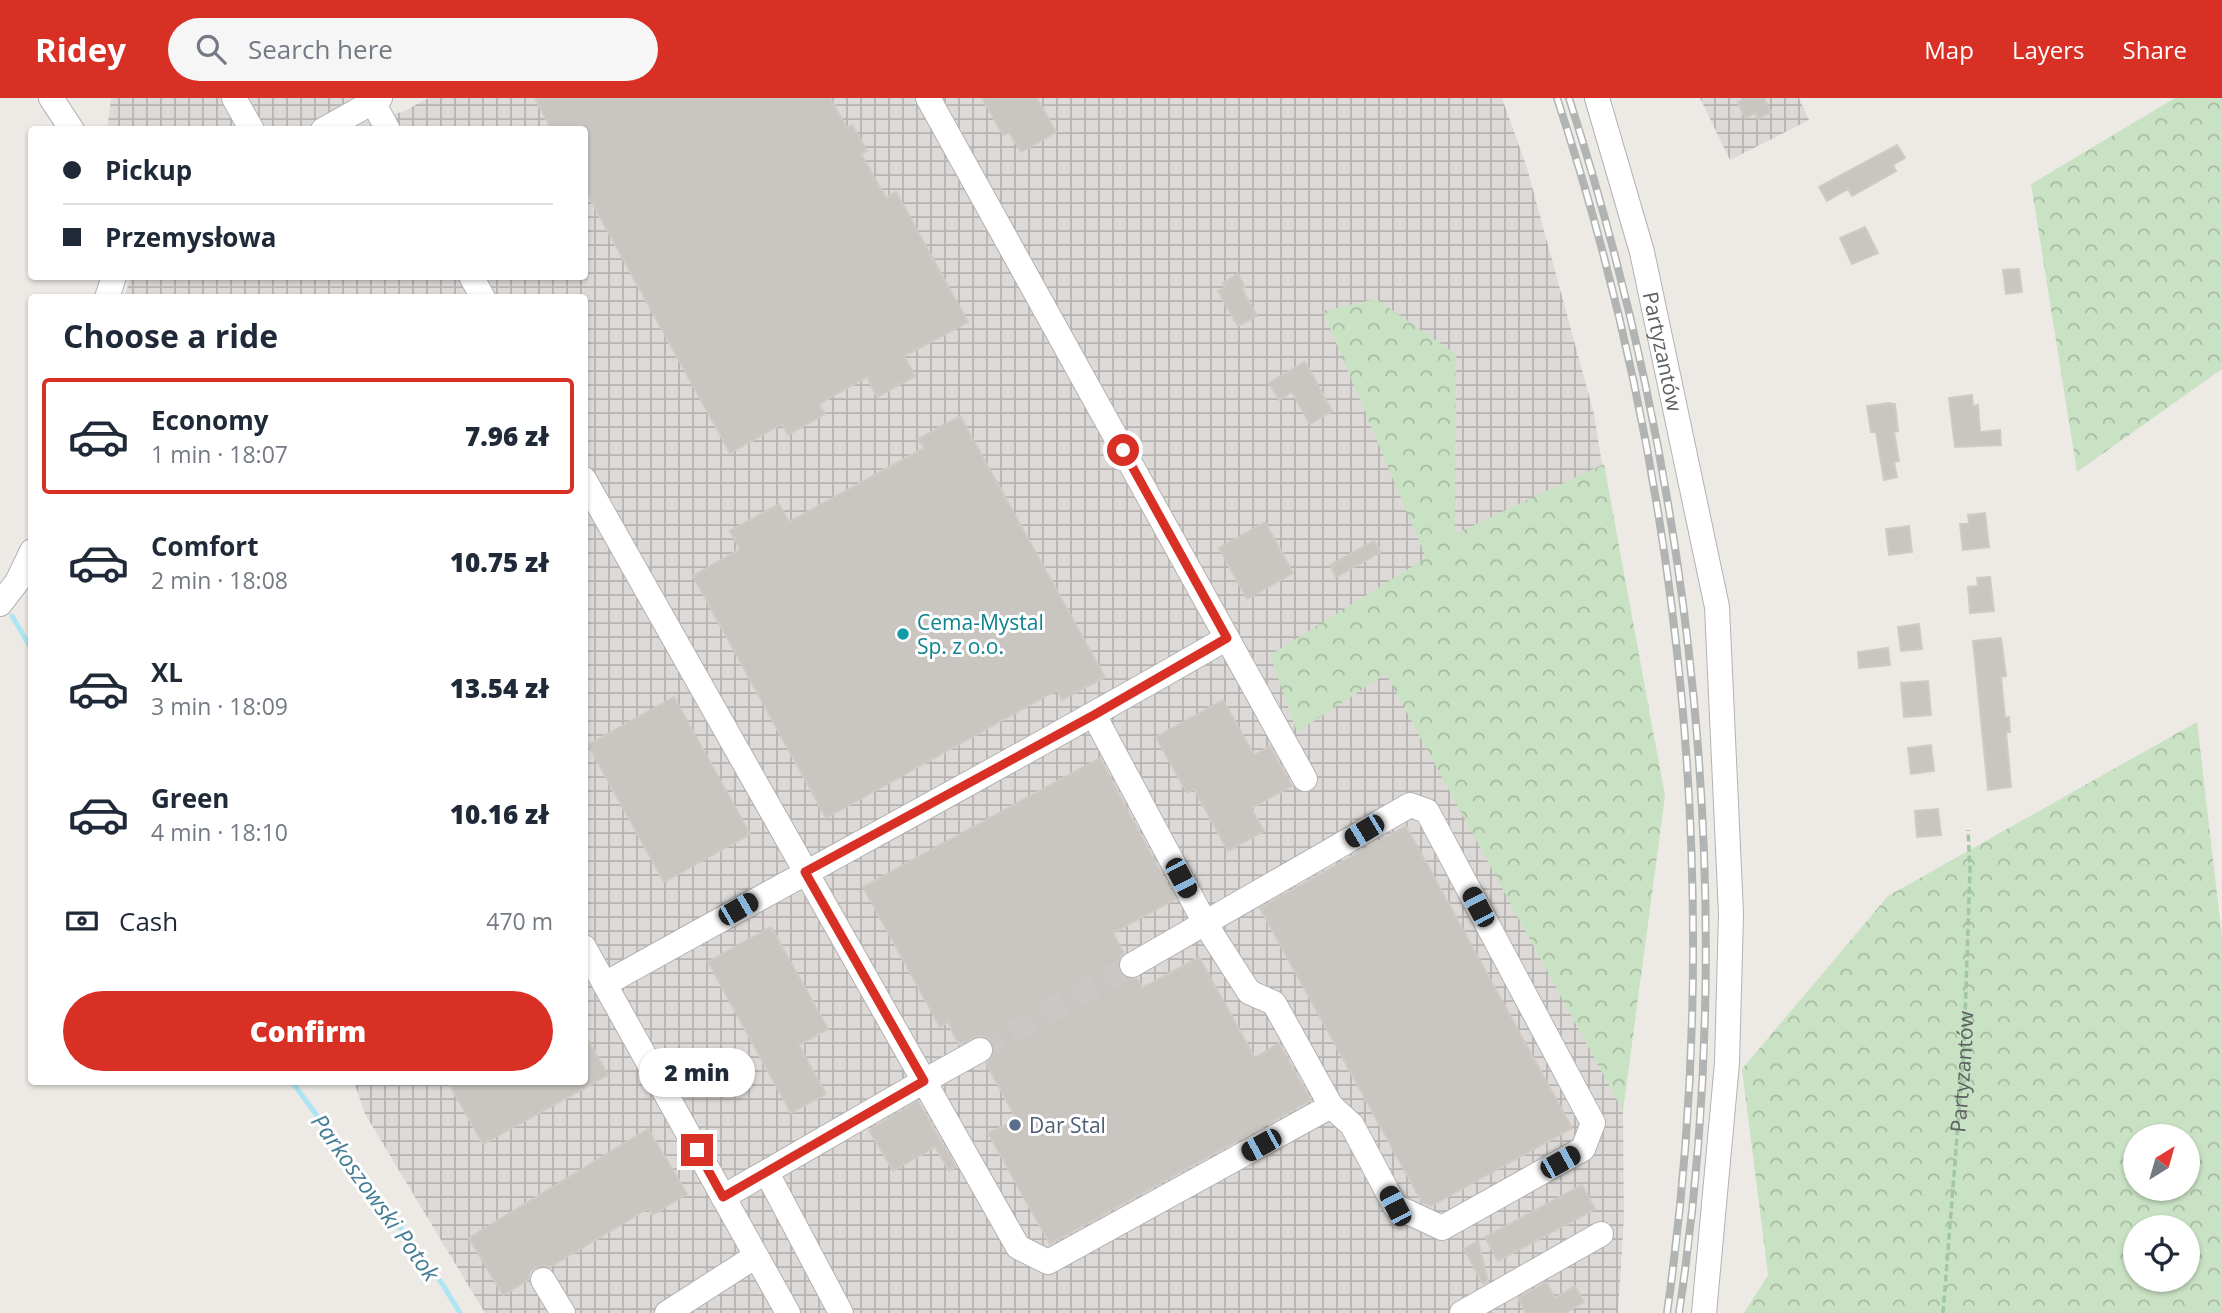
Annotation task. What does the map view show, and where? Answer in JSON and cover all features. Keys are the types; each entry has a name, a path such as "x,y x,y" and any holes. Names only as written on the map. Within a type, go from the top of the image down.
{"street":[{"path":"51,98 69,126"},
{"path":"234,98 250,126"},
{"path":"928,98 1305,779"},
{"name":"Partyzantów","path":"1597,98 1642,252 1717,607 1731,914 1727,1063 1704,1313"},
{"path":"330,126 377,100 387,126"},
{"path":"588,486 1018,1247 1048,1262 1331,1106"},
{"path":"0,604 17,582 28,559"},
{"path":"605,984 1094,715 1227,638"},
{"path":"1094,715 1206,925 1249,992 1274,1003 1331,1106 1352,1125 1395,1206 1442,1228 1583,1149 1593,1123 1427,811 1410,805 1206,925 1132,965"},
{"path":"588,954 788,1313"},
{"path":"723,1197 980,1050"},
{"path":"767,1173 841,1313"},
{"path":"1462,1313 1601,1234"},
{"path":"667,1313 756,1256"},
{"path":"543,1280 563,1313"}],"path":[{"name":"Partyzantów","path":"1943,1313 1964,1048 1970,870 1968,830"}],"shaded area":[{"path":"111,98 362,98 310,126 108,126"},
{"path":"428,98 1502,98 1527,168 1594,414 1640,704 1623,1111 1624,1218 1618,1313 485,1313 365,1114 355,1085 588,1085 588,294 125,294 130,280 588,280 588,126 354,126 370,118 403,112"},
{"path":"1700,98 1799,98 1809,120 1730,160"}],"green space":[{"path":"2175,98 2222,98 2222,369 2077,472 2031,184"},
{"path":"1376,299 1456,354 1455,534 1604,464 1665,796 1623,1111 1386,674 1297,732 1270,655 1426,558 1323,311"},
{"path":"2197,722 2222,937 2222,1313 1744,1313 1768,1275 1742,1069 1888,896"}],"building":[{"path":"535,98 830,98 847,128 852,125 867,151 861,154 886,198 896,192 968,322 904,356 915,376 877,397 867,377 819,404 825,414 788,435 782,424 730,453 588,195 588,126 550,126"},
{"path":"982,98 1037,98 1056,132 1021,152 1009,132 1003,135"},
{"path":"1747,98 1764,98 1771,112 1758,119 1755,113 1745,118 1738,102"},
{"path":"1897,145 1905,158 1893,165 1896,171 1852,196 1848,189 1827,201 1819,187"},
{"path":"1865,227 1878,253 1852,264 1840,238"},
{"path":"2019,269 2022,292 2006,294 2003,270"},
{"path":"1238,274 1245,287 1242,289 1257,316 1238,326 1218,291 1225,287 1223,283"},
{"path":"1305,362 1332,411 1310,424 1292,392 1279,400 1269,383"},
{"path":"1972,395 1973,406 1978,405 1980,432 2000,430 2001,445 1955,447 1949,398"},
{"path":"1895,404 1898,431 1894,432 1899,461 1894,462 1897,477 1884,480 1876,432 1871,432 1867,406"},
{"name":"Cema-Mystal Sp. z o.o.","path":"960,416 1105,677 1062,700 1057,690 826,818 693,576 740,549 730,531 779,504 789,522 924,448 918,439"},
{"path":"1985,513 1989,547 1963,550 1960,524 1969,524 1968,515"},
{"path":"1265,522 1293,573 1247,599 1219,548"},
{"path":"1909,526 1912,552 1889,555 1886,529"},
{"path":"1374,541 1381,552 1336,577 1330,565"},
{"path":"1990,577 1994,611 1970,613 1968,587 1978,586 1977,578"},
{"path":"1919,624 1922,649 1901,651 1898,627"},
{"path":"2001,638 2006,676 2001,677 2005,718 2009,717 2010,732 2006,732 2011,787 1988,790 1973,641"},
{"path":"1888,648 1890,665 1859,668 1858,652"},
{"path":"1928,681 1931,715 1904,717 1901,683"},
{"path":"674,697 750,834 664,882 588,745"},
{"path":"1223,700 1254,755 1270,746 1292,786 1251,808 1264,831 1228,851 1194,789 1187,793 1156,737"},
{"path":"1931,745 1934,771 1911,774 1908,748"},
{"path":"1100,758 1175,899 1113,933 1124,953 1117,964 1120,973 1125,978 1137,979 1142,988 1199,957 1255,1058 1279,1043 1311,1100 1050,1244 988,1133 1017,1120 986,1063 993,1057 993,1043 980,1035 959,1045 948,1022 940,1027 863,887"},
{"path":"1938,809 1941,835 1917,837 1915,811"},
{"path":"1406,826 1572,1128 1431,1206 1422,1202 1260,908"},
{"path":"771,927 828,1029 799,1045 826,1094 791,1113 708,962"},
{"path":"588,1040 608,1075 483,1144 450,1085 588,1085"},
{"path":"918,1101 956,1167 949,1171 935,1147 893,1171 869,1130"},
{"path":"648,1129 687,1194 652,1215 649,1208 550,1267 536,1267 530,1272 528,1280 503,1295 469,1238"},
{"path":"1582,1185 1595,1209 1498,1261 1485,1237"},
{"path":"1478,1241 1488,1281 1483,1284 1464,1249"},
{"path":"1546,1282 1555,1298 1575,1286 1584,1302 1565,1313 1526,1313 1518,1298"}],"waterway":[{"name":"Parkoszowski Potok","path":"12,616 28,643"},
{"name":"Parkoszowski Potok","path":"294,1085 443,1285 460,1313"}],"tunnel":[{"path":"980,1050 1132,965"}],"railway":[{"path":"1557,98 1601,245 1636,395 1663,546 1682,699 1691,853 1692,1007 1684,1160 1667,1313"},
{"path":"1569,98 1612,245 1648,395 1675,546 1694,699 1704,853 1705,1007 1697,1160 1679,1313"}],"place":[{"name":"Cema-Mystal Sp. z o.o.","path":"903,634"},
{"name":"Dar Stal","path":"1015,1125"}],"route":[{"path":"697,1150 723,1197 924,1081 805,872 1094,715 1227,638 1123,450"}]}
